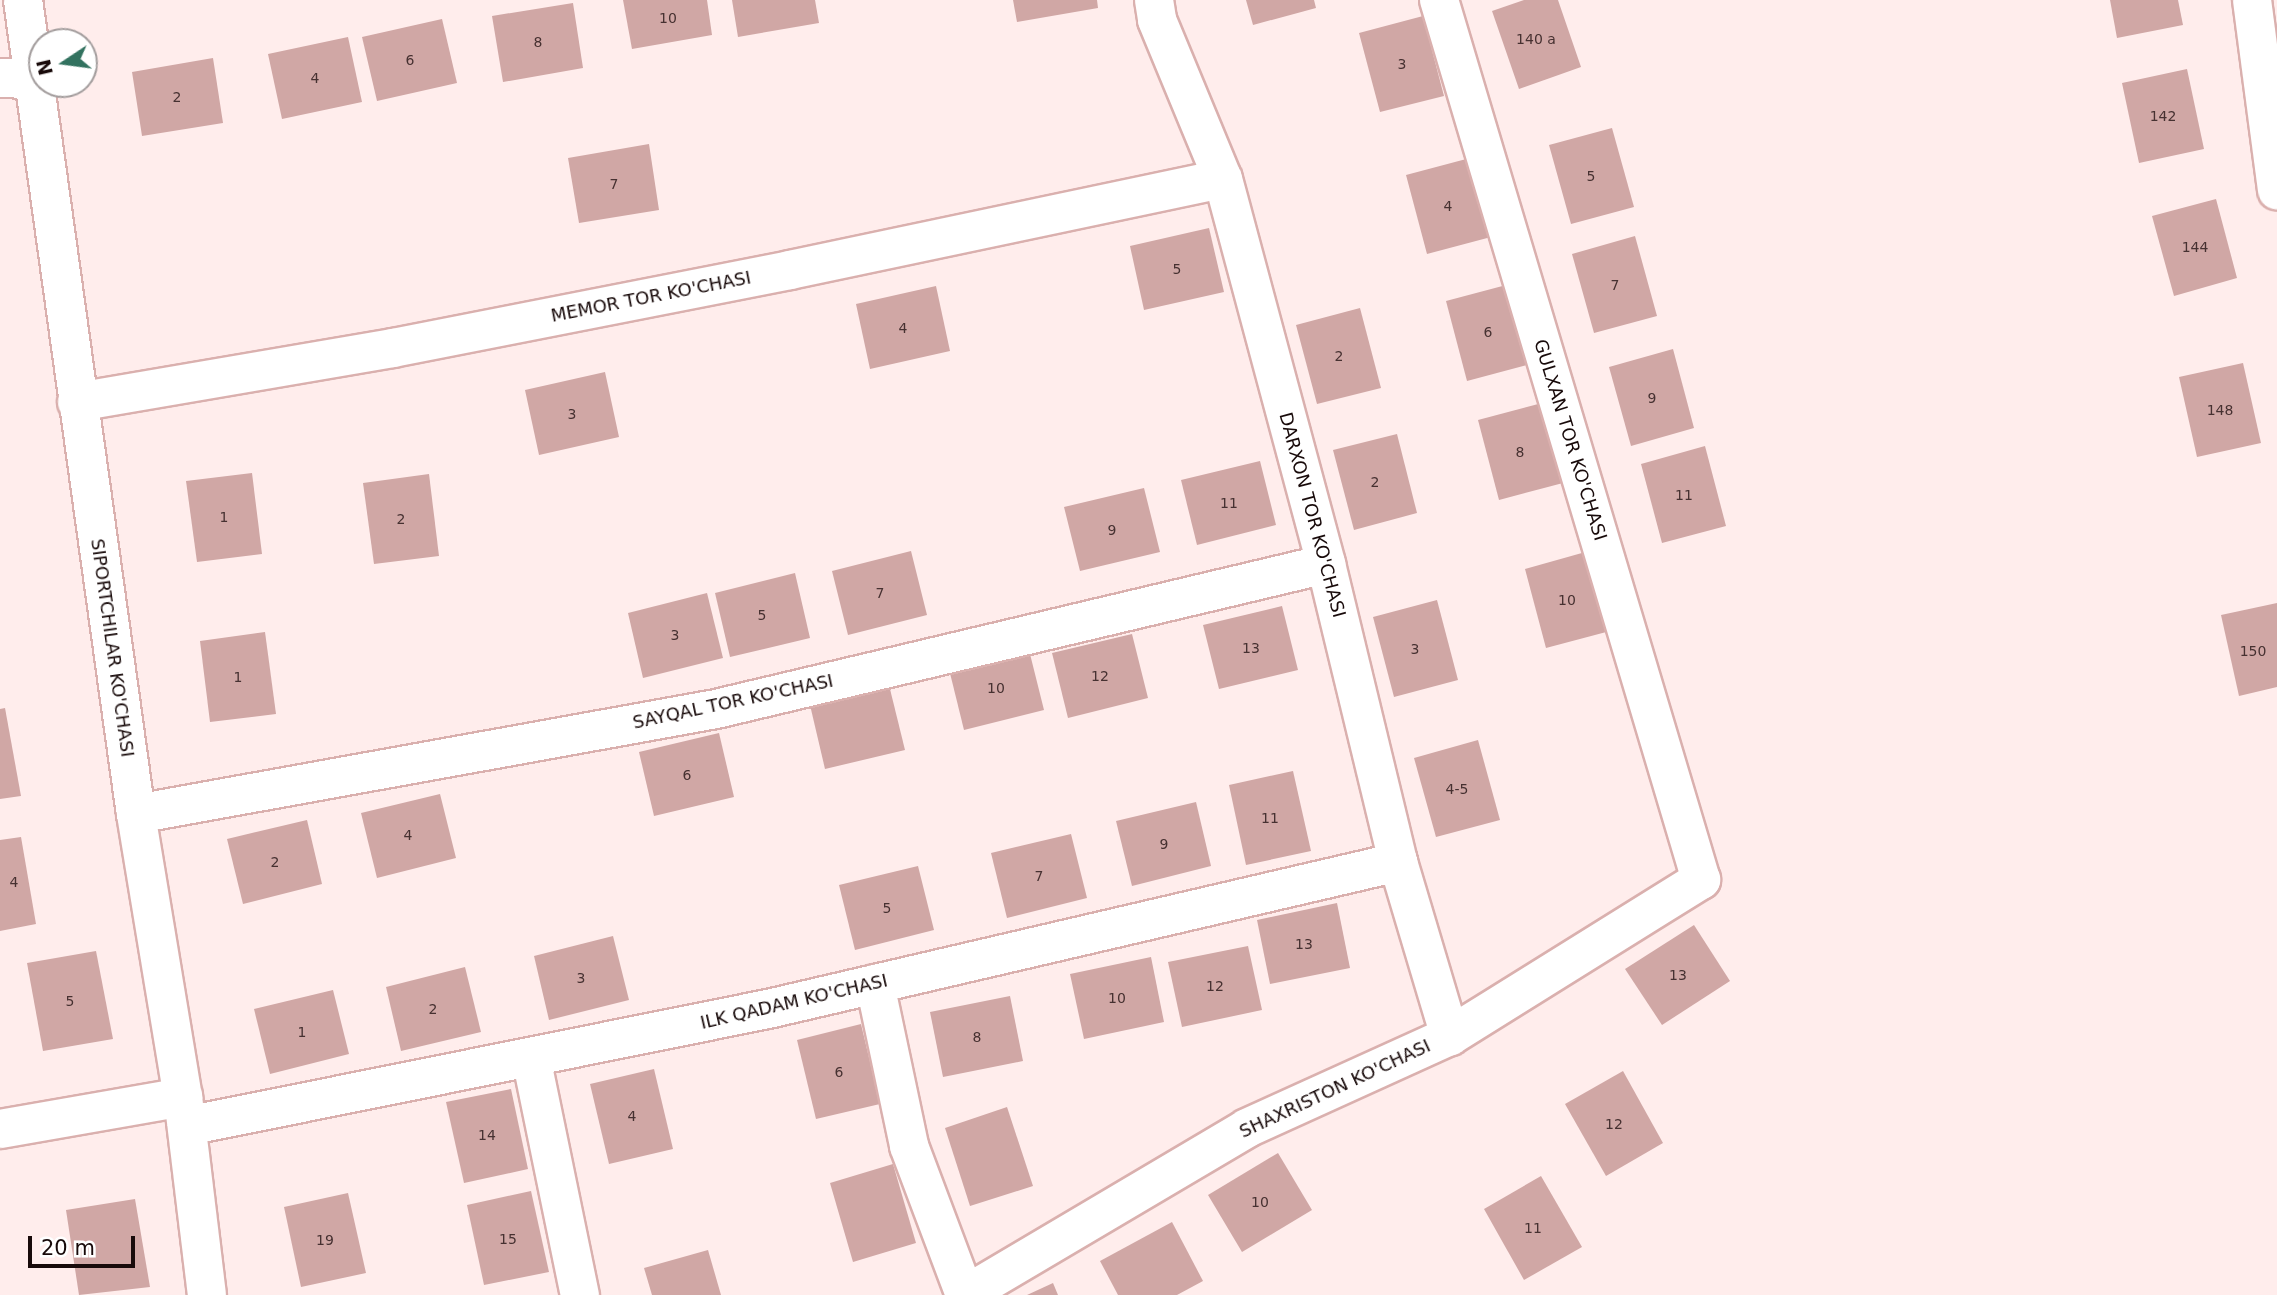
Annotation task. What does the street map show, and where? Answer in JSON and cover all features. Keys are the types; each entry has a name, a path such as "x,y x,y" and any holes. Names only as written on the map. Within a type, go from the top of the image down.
{"street":[{"name":"SIPORTCHILAR KO'CHASI","path":"23,0 16,79 77,402 135,814 185,1111 207,1295"},
{"name":"DARXON TOR KO'CHASI","path":"1154,0 1157,20 1223,179 1325,564 1398,862 1450,1036"},
{"name":"GULXAN TOR KO'CHASI","path":"1439,0 1701,880"},
{"path":"2252,0 2277,190"},
{"name":"MEMOR TOR KO'CHASI","path":"77,402 407,345 790,270 1223,179"},
{"name":"SAYQAL TOR KO'CHASI","path":"135,814 716,709 1325,564"},
{"name":"ILK QADAM KO'CHASI","path":"0,1129 185,1111 531,1057 875,984 1398,862"},
{"name":"SHAXRISTON KO'CHASI","path":"965,1295 1247,1128 1450,1036 1701,880"},
{"path":"875,984 909,1146 965,1295"},
{"path":"531,1057 580,1295"}],"building":[{"path":"623,0 707,0 712,35 632,49"},
{"path":"732,0 815,0 819,23 738,37"},
{"path":"1013,0 1097,0 1098,8 1017,22"},
{"path":"1246,0 1314,0 1316,8 1253,25"},
{"path":"1524,0 1558,0 1581,67 1519,89 1492,11"},
{"path":"2110,0 2178,0 2183,25 2117,38"},
{"path":"573,3 583,68 503,82 492,16"},
{"path":"1423,16 1444,96 1380,112 1359,33"},
{"path":"442,19 457,83 377,101 362,37"},
{"path":"348,37 362,102 282,119 268,54"},
{"path":"213,58 223,123 142,136 132,72"},
{"path":"2187,69 2204,149 2139,163 2122,83"},
{"path":"1612,128 1634,207 1571,224 1549,145"},
{"path":"649,144 659,210 579,223 568,158"},
{"path":"1470,158 1491,237 1427,254 1406,175"},
{"path":"2216,199 2237,278 2174,296 2152,216"},
{"path":"1209,228 1224,292 1144,310 1130,246"},
{"path":"1635,236 1657,316 1594,333 1572,254"},
{"path":"1510,284 1531,364 1467,381 1446,301"},
{"path":"936,286 950,351 870,369 856,304"},
{"path":"1360,308 1381,388 1317,404 1296,325"},
{"path":"1673,349 1694,428 1631,446 1609,367"},
{"path":"2243,363 2261,443 2197,457 2179,377"},
{"path":"605,372 619,437 539,455 525,390"},
{"path":"1542,403 1563,483 1499,500 1478,420"},
{"path":"1397,434 1417,513 1354,530 1333,450"},
{"path":"1705,446 1726,526 1662,543 1641,464"},
{"path":"1260,461 1276,525 1197,545 1181,480"},
{"path":"252,473 262,554 197,562 186,481"},
{"path":"429,474 439,556 374,564 363,483"},
{"path":"1144,488 1160,552 1080,571 1064,507"},
{"path":"911,551 927,615 848,635 832,571"},
{"path":"1589,551 1610,631 1546,648 1525,569"},
{"path":"795,573 810,638 730,657 715,593"},
{"path":"707,593 723,658 643,678 628,613"},
{"path":"1437,600 1458,680 1394,697 1373,617"},
{"path":"2277,603 2277,687 2239,696 2221,615"},
{"path":"1282,606 1298,670 1219,689 1203,625"},
{"path":"265,632 276,714 210,722 200,641"},
{"path":"1132,634 1148,698 1068,718 1052,653"},
{"path":"1028,646 1044,710 964,730 948,665"},
{"path":"889,685 905,750 825,769 810,705"},
{"path":"5,708 21,796 0,799 0,709"},
{"path":"719,733 734,797 654,816 639,752"},
{"path":"1478,740 1500,820 1436,837 1414,758"},
{"path":"1293,771 1311,851 1246,865 1229,785"},
{"path":"440,794 456,858 377,878 361,813"},
{"path":"1196,802 1211,866 1132,886 1116,821"},
{"path":"307,820 322,884 243,904 227,839"},
{"path":"1071,834 1087,898 1007,918 991,853"},
{"path":"21,837 36,924 0,931 0,840"},
{"path":"918,866 934,930 855,950 839,885"},
{"path":"1337,903 1350,968 1270,984 1257,920"},
{"path":"1694,925 1730,981 1662,1025 1625,969"},
{"path":"613,936 629,1000 549,1020 534,956"},
{"path":"1248,946 1262,1010 1182,1027 1168,962"},
{"path":"96,951 113,1039 43,1051 27,963"},
{"path":"1151,957 1164,1022 1084,1039 1070,974"},
{"path":"465,967 481,1032 401,1051 386,987"},
{"path":"333,990 349,1054 270,1074 254,1009"},
{"path":"1010,996 1023,1061 943,1077 930,1012"},
{"path":"861,1024 880,1104 816,1119 797,1040"},
{"path":"654,1069 673,1149 609,1164 590,1084"},
{"path":"1623,1071 1663,1143 1606,1176 1565,1104"},
{"path":"511,1089 528,1169 464,1183 446,1102"},
{"path":"1007,1107 1033,1186 970,1206 945,1128"},
{"path":"1278,1153 1312,1210 1242,1252 1208,1195"},
{"path":"893,1164 916,1243 853,1262 830,1183"},
{"path":"1541,1176 1582,1247 1524,1280 1484,1209"},
{"path":"531,1191 549,1272 484,1285 467,1205"},
{"path":"348,1193 366,1273 301,1287 284,1207"},
{"path":"135,1199 150,1287 79,1295 66,1210"},
{"path":"1172,1222 1203,1281 1177,1295 1118,1295 1100,1261"},
{"path":"708,1250 721,1295 652,1295 644,1268"},
{"path":"1053,1283 1058,1295 1027,1295"}]}
